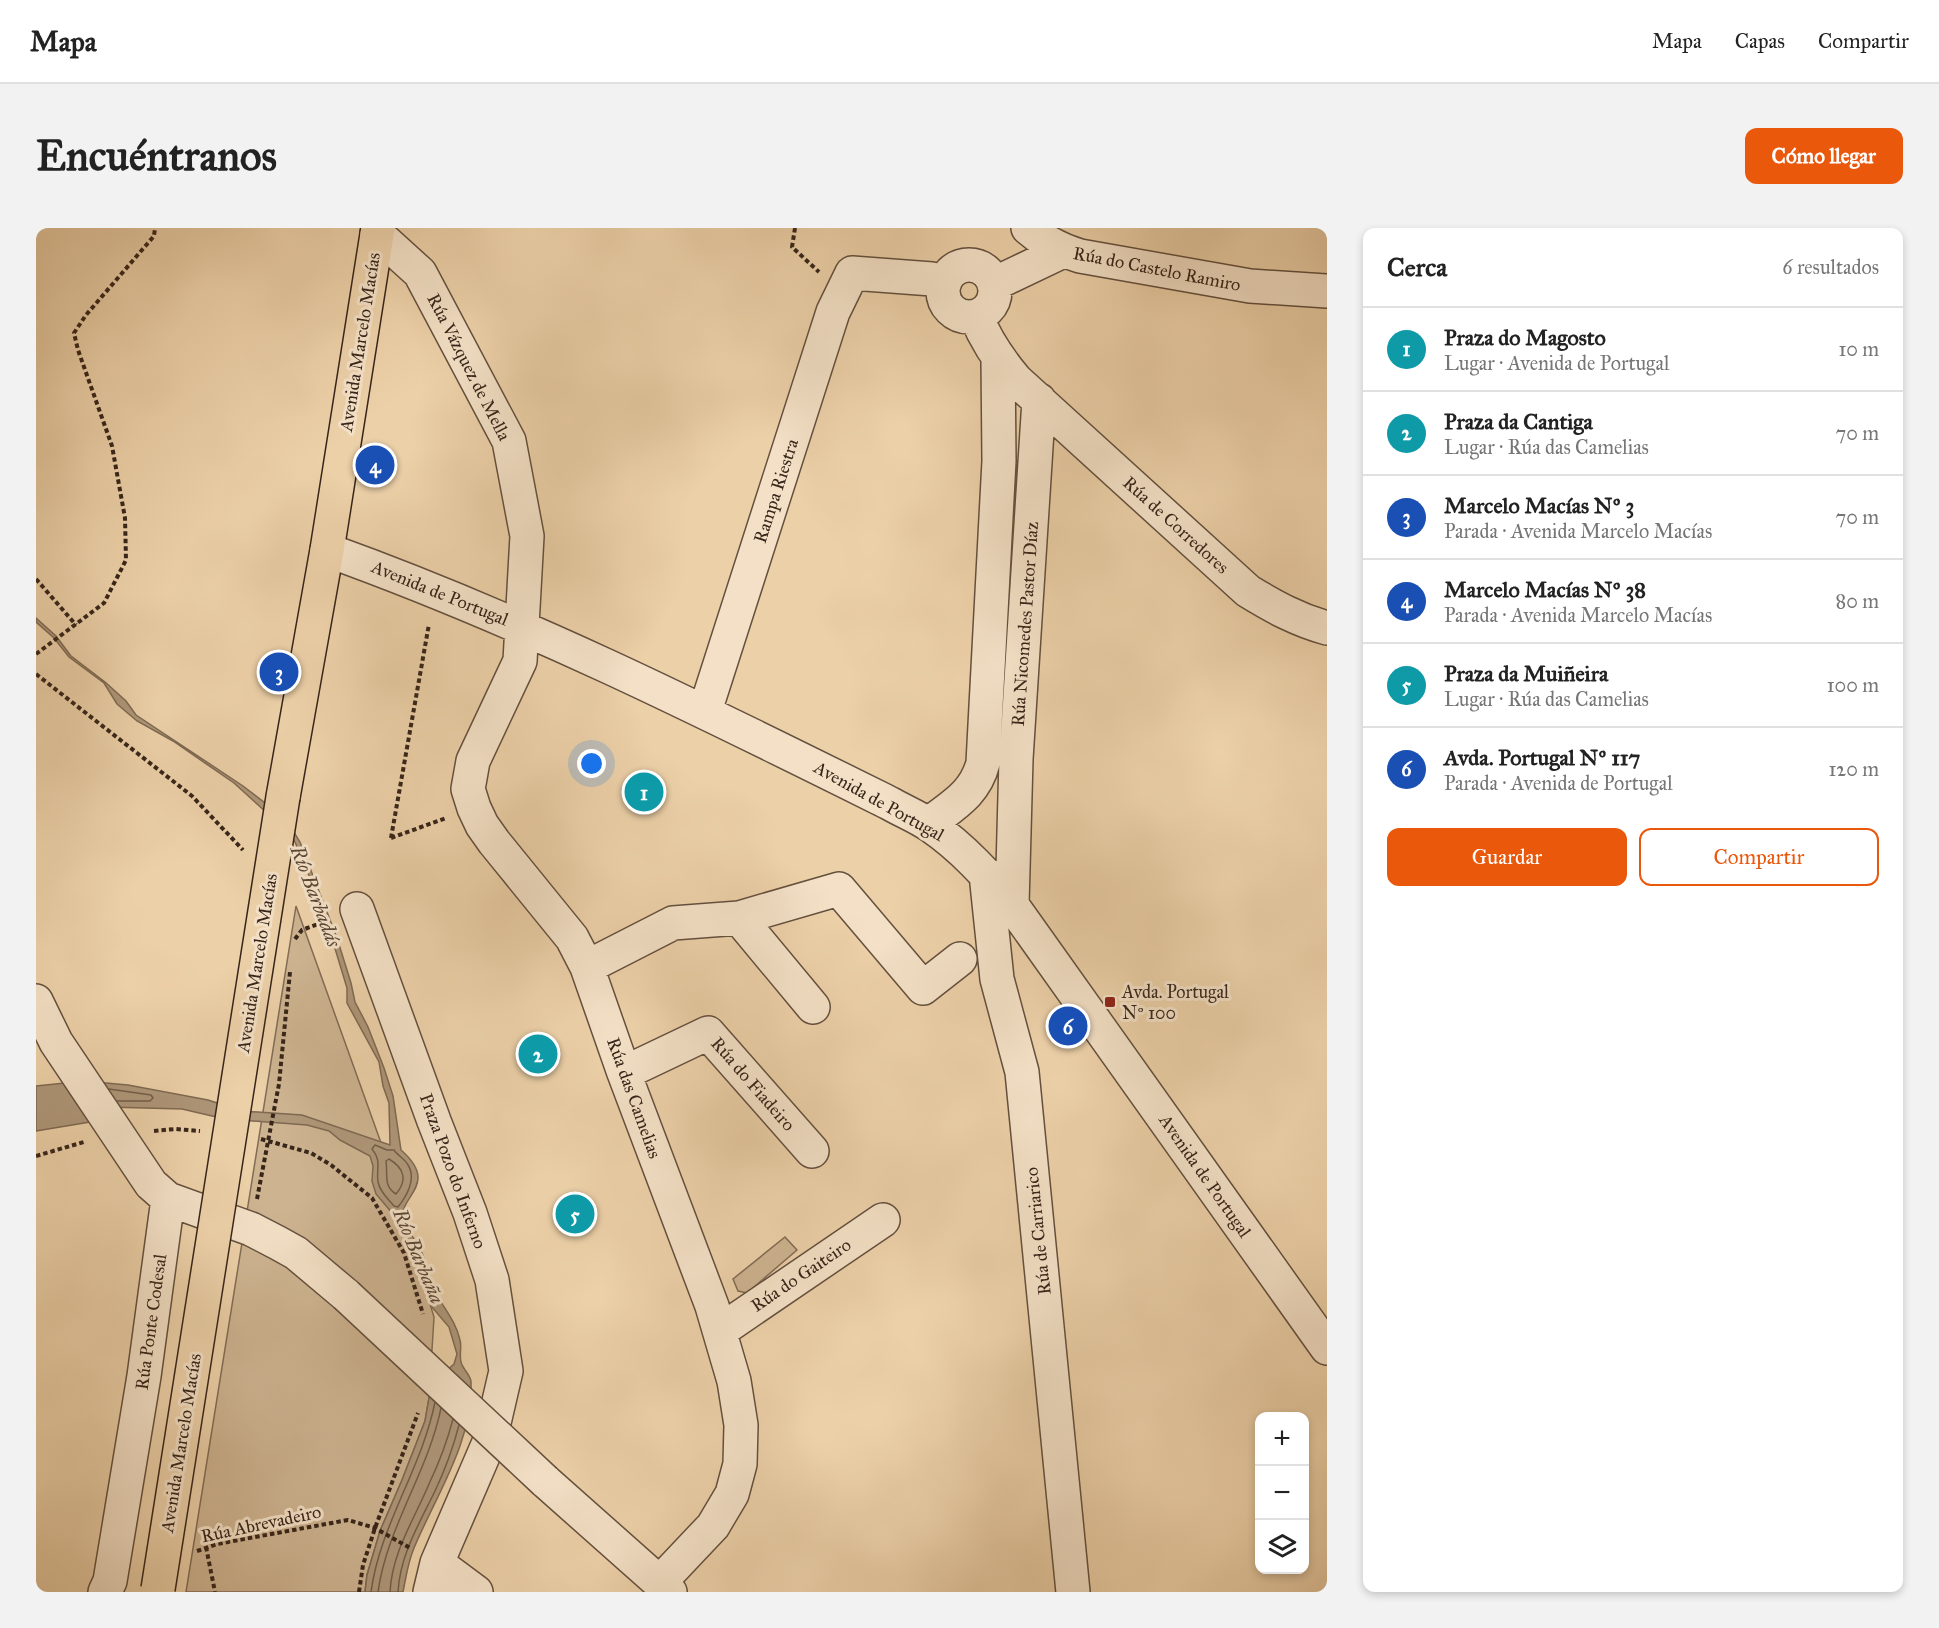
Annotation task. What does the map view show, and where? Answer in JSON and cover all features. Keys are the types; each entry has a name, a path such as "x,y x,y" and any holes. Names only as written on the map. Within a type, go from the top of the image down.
{"main road":[{"name":"Avenida Marcelo Macías","path":"158,1590 283,797 327,550 378,231"}],"street":[{"path":"990,278 1028,228 1048,244 1063,251"},
{"name":"Rúa Vázquez de Mella","path":"378,231 420,273 510,441 527,536 523,627"},
{"name":"Rúa do Castelo Ramiro","path":"990,278 1063,251 1250,286 1327,291"},
{"path":"963,266 971,266 990,278 995,292 990,307 976,316 960,316 953,312 944,298 945,282 955,270 963,266"},
{"path":"846,283 932,279 945,282"},
{"name":"Rampa Riestra","path":"705,711 829,323 846,283"},
{"name":"Rúa Nicomedes Pastor Díaz","path":"976,316 998,359 1039,400 1016,759 1012,905"},
{"name":"Rúa Nicomedes Pastor Díaz","path":"929,824 968,794 979,779 983,763 999,462 998,359"},
{"name":"Rúa de Corredores","path":"1039,400 1248,591 1293,617 1327,628"},
{"name":"Avenida de Portugal","path":"327,550 435,590 523,627 705,711 929,824 966,854 1012,905 1327,1348"},
{"name":"Rúa das Camelias","path":"168,1199 251,1229 296,1253 346,1295 545,1481 665,1587 713,1526 732,1494 740,1464 741,1425 734,1381 720,1330 586,967 572,938 482,825 468,789 473,761 520,661 523,627"},
{"name":"Rúa de Carriarico","path":"986,874 997,979 1022,1072 1073,1592"},
{"path":"586,967 673,923 739,918 839,888 923,987 960,959"},
{"name":"Praza Pozo do Inferno","path":"346,913 434,1121 470,1213 492,1280 506,1371 490,1440 434,1577"},
{"path":"739,918 813,1007"},
{"path":"36,1000 46,1044 79,1079 151,1184 168,1199"},
{"name":"Rúa do Fiadeiro","path":"624,1073 708,1033 812,1151"},
{"name":"Rúa Ponte Codesal","path":"105,1592 112,1571 144,1377 168,1199"},
{"name":"Rúa do Gaiteiro","path":"720,1330 883,1220"},
{"path":"434,1577 476,1592"}],"path":[{"path":"36,654 104,603 126,560 125,518 112,446 74,333 86,315 154,236 155,228"},
{"path":"795,228 792,247 846,283"},
{"path":"36,579 76,625"},
{"path":"435,590 391,838 474,808"},
{"path":"36,674 192,796 248,855"},
{"path":"292,944 302,930 346,913"},
{"path":"251,1229 279,1084 290,968"},
{"path":"36,1156 115,1134 175,1129 211,1132"},
{"path":"258,1138 311,1153 331,1165 372,1198 404,1253 423,1314"},
{"path":"359,1592 363,1564 375,1527 418,1413"},
{"name":"Rúa Abrevadeiro","path":"196,1551 206,1547 348,1520 375,1527 434,1577"},
{"path":"206,1547 215,1592"}],"shaded area":[{"path":"296,906 380,1140 434,1317 429,1398 425,1421 380,1531 367,1575 365,1592 186,1592"},
{"path":"785,1237 797,1250 747,1293 738,1291 733,1279"}],"water":[{"name":"Río Barbaña","path":"36,618 56,636 71,656 105,682 126,701 136,715 243,786 273,809 292,829 300,842 337,938 355,1002 368,1027 393,1096 401,1150 413,1162 418,1173 418,1182 403,1213 404,1221 422,1253 437,1295 456,1327 461,1343 461,1362 471,1382 470,1404 460,1447 412,1553 403,1592 365,1592 367,1575 380,1531 425,1421 429,1398 445,1372 454,1364 457,1354 449,1327 431,1306 427,1288 402,1229 376,1194 372,1181 373,1166 370,1156 340,1140 329,1131 307,1125 225,1119 182,1109 107,1107 90,1122 36,1131 36,1086 84,1081 128,1085 208,1100 242,1111 302,1115 390,1145 389,1103 383,1086 379,1062 347,1003 347,988 323,909 295,842 288,832 234,783 173,741 137,721 117,704 104,683 69,657 54,638 36,622"}],"place":[{"name":"Marcelo Macías Nº 38","path":"375,465"},
{"name":"Marcelo Macías Nº 3","path":"279,672"},
{"name":"Praza do Magosto","path":"644,792"},
{"name":"Avda. Portugal Nº 100","path":"1110,1002"},
{"name":"Avda. Portugal Nº 117","path":"1068,1026"},
{"name":"Praza da Cantiga","path":"538,1054"},
{"name":"Praza da Muiñeira","path":"575,1214"}],"water label":[{"name":"Río Barbadás","path":"316,896"}]}
